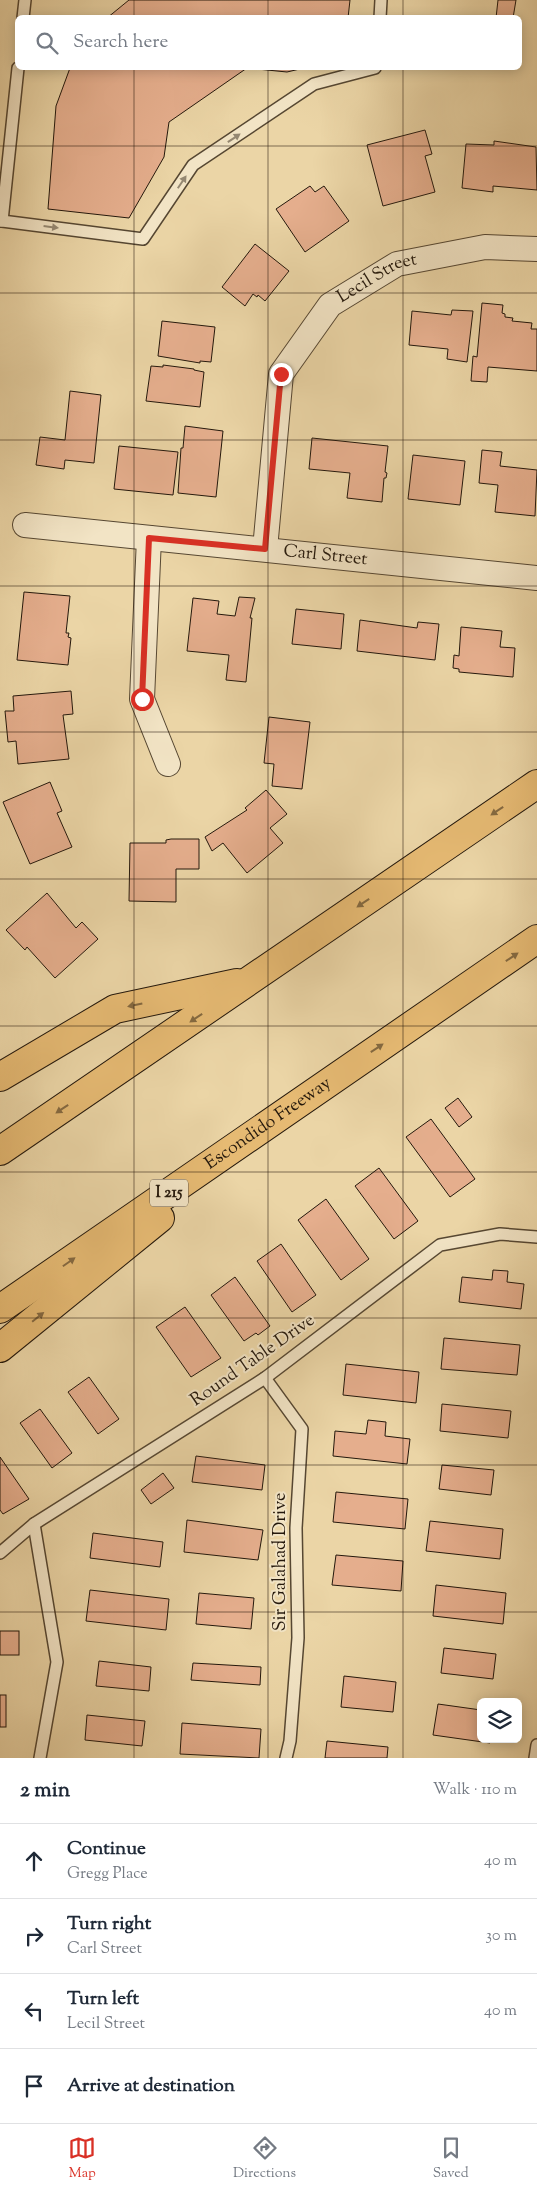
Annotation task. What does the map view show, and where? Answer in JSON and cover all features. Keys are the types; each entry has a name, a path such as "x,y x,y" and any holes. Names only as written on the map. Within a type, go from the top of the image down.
{"highway":[{"path":"0,1151 537,784"},
{"name":"Escondido Freeway","path":"0,1309 537,940"},
{"path":"0,1077 115,1010 251,980"},
{"path":"0,1348 337,1076"}],"street":[{"name":"Lecil Street","path":"265,549 281,374 330,305 398,264 485,247 537,249"},
{"name":"Carl Street","path":"25,525 537,578"},
{"path":"149,538 142,699 168,764"}],"lane":[{"path":"23,15 25,0"},
{"path":"380,15 382,0"},
{"path":"18,70 1,221 143,239 193,165 314,84 367,70"},
{"name":"Round Table Drive","path":"0,1552 34,1524 265,1378 440,1245 500,1234 537,1237"},
{"name":"Sir Galahad Drive","path":"265,1378 302,1429 296,1528 298,1638 290,1741 286,1758"},
{"path":"34,1524 57,1662 40,1758"},
{"path":"535,1758 537,1745"}],"building":[{"path":"129,0 350,0 348,15 111,15"},
{"path":"498,0 516,0 514,15 496,15"},
{"path":"69,70 244,70 169,122 164,157 129,218 48,209 56,106"},
{"path":"267,70 296,70 287,72"},
{"path":"425,130 432,154 425,156 435,192 383,206 367,145"},
{"path":"494,141 536,147 537,190 493,186 493,192 462,188 466,144 494,145"},
{"path":"310,186 315,192 324,186 349,221 305,252 276,209"},
{"path":"255,244 289,271 265,301 258,295 257,297 253,294 245,306 222,287"},
{"path":"482,303 503,305 502,313 505,314 505,317 513,318 512,321 532,323 531,329 537,329 537,371 488,367 487,382 471,381 473,356 477,357"},
{"path":"452,310 473,311 467,362 447,359 448,349 409,345 412,311 451,315"},
{"path":"162,321 215,327 211,362 200,361 200,363 158,356"},
{"path":"163,365 204,372 200,407 146,401 151,366 163,367"},
{"path":"70,391 101,395 94,463 65,460 64,469 36,465 40,437 65,440"},
{"path":"185,426 223,431 216,497 178,493 181,448 183,448"},
{"path":"312,438 388,446 385,472 387,473 386,478 384,478 382,502 347,498 350,473 309,469"},
{"path":"119,446 178,452 173,495 114,489"},
{"path":"482,450 502,452 500,466 537,470 535,516 495,512 498,485 479,483"},
{"path":"413,455 465,461 460,505 408,499"},
{"path":"24,592 70,596 66,633 69,633 68,637 71,638 68,665 17,660"},
{"path":"239,597 255,598 250,618 252,618 246,682 226,680 229,655 187,651 193,598 219,601 217,614 235,616"},
{"path":"296,609 344,614 341,649 292,644"},
{"path":"360,620 417,628 418,622 439,624 435,660 357,651"},
{"path":"461,627 502,631 500,647 515,648 513,677 459,672 459,669 453,668 454,655 459,656"},
{"path":"71,691 73,714 63,715 69,759 18,764 16,741 8,742 5,711 14,711 13,696"},
{"path":"269,717 310,722 302,789 272,786 274,764 264,763"},
{"path":"50,782 62,811 57,813 72,847 30,864 3,802"},
{"path":"266,790 287,814 270,828 283,843 247,873 223,843 212,851 205,837 247,810 245,808"},
{"path":"199,839 199,869 176,869 176,902 129,901 130,843 166,843 166,840"},
{"path":"47,893 76,928 82,922 98,939 55,978 27,947 25,950 6,930"},
{"path":"458,1098 472,1117 459,1127 445,1108"},
{"path":"431,1119 475,1179 450,1197 406,1137"},
{"path":"379,1168 418,1221 394,1239 355,1186"},
{"path":"326,1199 369,1259 341,1280 298,1220"},
{"path":"281,1244 316,1295 292,1312 257,1261"},
{"path":"493,1270 508,1271 507,1282 524,1284 521,1309 459,1302 462,1277 492,1280"},
{"path":"235,1277 270,1326 258,1335 256,1333 244,1341 211,1295"},
{"path":"185,1307 221,1358 191,1377 156,1327"},
{"path":"444,1338 520,1345 517,1375 441,1369"},
{"path":"346,1364 419,1372 416,1403 343,1395"},
{"path":"89,1377 119,1419 98,1434 68,1392"},
{"path":"442,1404 511,1411 508,1438 440,1431"},
{"path":"40,1409 72,1453 52,1468 20,1423"},
{"path":"368,1420 386,1422 385,1436 410,1439 407,1464 333,1456 335,1431 366,1434"},
{"path":"196,1456 265,1465 262,1490 192,1482"},
{"path":"0,1457 29,1499 3,1514 0,1510"},
{"path":"442,1465 494,1470 491,1495 439,1489"},
{"path":"163,1473 174,1488 151,1504 141,1490"},
{"path":"336,1492 408,1499 405,1529 333,1522"},
{"path":"187,1520 263,1530 258,1560 184,1552"},
{"path":"430,1521 503,1529 500,1559 426,1551"},
{"path":"93,1533 163,1542 160,1567 90,1558"},
{"path":"336,1555 403,1561 401,1591 332,1585"},
{"path":"436,1585 506,1593 503,1624 433,1616"},
{"path":"90,1590 169,1599 166,1630 86,1621"},
{"path":"199,1593 254,1598 251,1629 196,1624"},
{"path":"0,1631 19,1631 19,1655 0,1655"},
{"path":"444,1648 496,1654 493,1679 441,1673"},
{"path":"99,1661 151,1667 149,1691 96,1686"},
{"path":"193,1663 261,1667 260,1685 191,1680"},
{"path":"344,1676 396,1682 393,1712 341,1707"},
{"path":"0,1695 6,1695 6,1727 0,1727"},
{"path":"438,1704 477,1709 477,1741 433,1735"},
{"path":"87,1715 145,1721 142,1746 85,1740"},
{"path":"182,1723 261,1729 259,1758 180,1754"},
{"path":"327,1741 388,1747 387,1758 325,1758"}],"route":[{"path":"142,699 149,538 265,549 281,374"}]}
